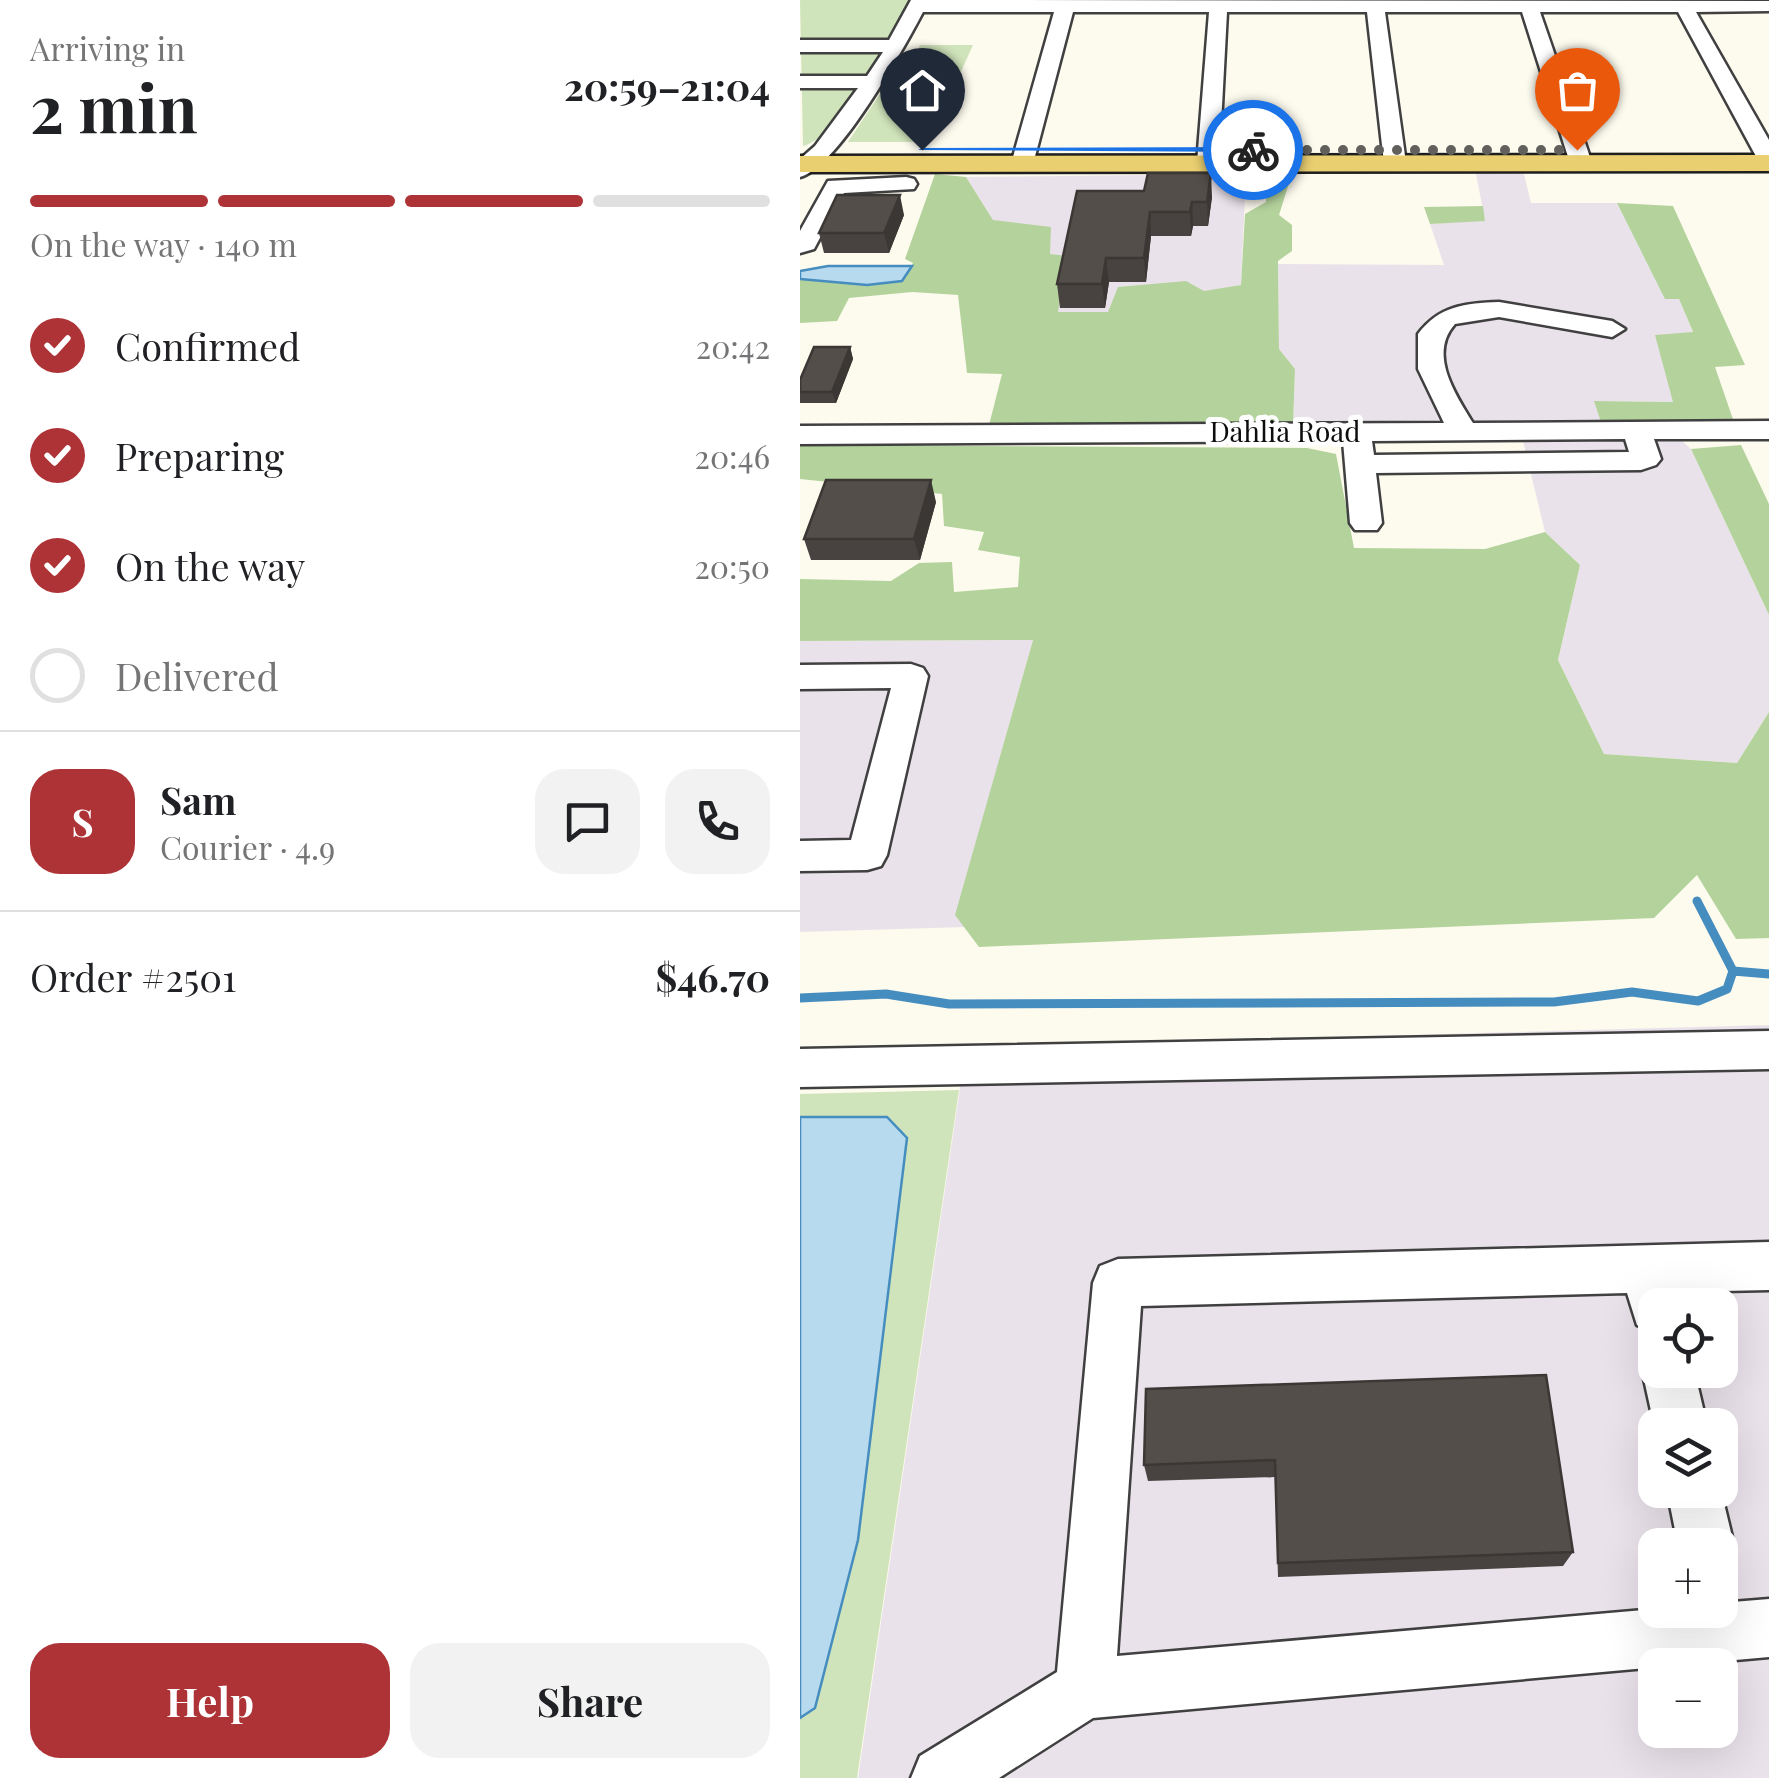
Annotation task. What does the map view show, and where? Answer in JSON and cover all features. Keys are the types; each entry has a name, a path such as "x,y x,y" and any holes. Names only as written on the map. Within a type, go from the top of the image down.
{"main road":[{"path":"805,160 1395,156 1762,159"},
{"path":"805,160 898,184 1023,157"}],"street":[{"path":"805,160 872,82 897,46 919,3 1769,6"},
{"path":"1023,157 1066,3"},
{"path":"1208,157 1220,3"},
{"path":"1375,6 1395,156"},
{"path":"1529,6 1579,156"},
{"path":"1684,6 1762,159"},
{"path":"800,46 897,46"},
{"path":"800,82 872,82"},
{"path":"800,246 826,203 898,184"},
{"path":"1463,431 1430,365 1428,349 1432,328 1449,314 1477,310 1526,313 1612,329"},
{"path":"1360,464 1641,461 1646,459 1638,430"},
{"name":"Dahlia Road","path":"800,435 1769,430"},
{"path":"1356,432 1366,524"},
{"path":"800,677 912,676 868,854 800,856"},
{"path":"800,1068 1769,1050"},
{"path":"1656,1288 1769,1266"},
{"path":"1085,1689 1118,1283 1638,1289"},
{"path":"942,1778 1085,1689 1689,1628"}],"shaded area":[{"path":"1475,169 1523,170 1531,203 1617,203 1665,298 1679,299 1693,333 1674,402 1595,401 1602,425 1293,426 1295,369 1279,349 1278,264 1444,265 1430,224 1485,220"},
{"path":"1246,174 1241,285 1108,312 1057,312 1067,257 1049,255 993,220 966,177"},
{"path":"1679,438 1691,449 1769,615 1769,712 1737,763 1604,754 1558,660 1580,565 1545,532 1523,441"},
{"path":"1033,640 956,915 965,927 800,932 800,641"},
{"path":"1769,1025 1769,1778 858,1778 966,1047"}],"green space":[{"path":"800,0 912,0 851,105 836,124 803,146"},
{"path":"920,45 973,45 929,142 848,142 899,65 914,57"},
{"path":"935,174 966,177 993,220 1051,227 1050,254 1067,256 1058,312 1108,312 1118,287 1186,281 1204,291 1241,285 1245,214 1266,202 1267,178 1282,175 1289,183 1279,215 1292,225 1292,251 1278,261 1279,349 1295,369 1293,426 989,425 1002,374 967,373 958,295 912,292 849,298 837,321 800,323 800,279 867,285 902,281 913,263 905,259"},
{"path":"1617,203 1673,206 1745,365 1715,367 1735,425 1602,425 1594,401 1673,402 1655,335 1693,332 1679,299 1665,299"},
{"path":"1483,206 1485,221 1430,224 1424,207"},
{"path":"800,445 1307,448 1336,454 1354,548 1485,549 1545,532 1580,565 1558,660 1604,754 1737,763 1769,712 1769,938 1736,939 1697,875 1654,918 979,947 955,915 1033,640 800,641 800,579 891,581 919,563 952,562 954,592 1018,587 1020,557 978,550 984,532 944,526 942,494 800,479"},
{"path":"1741,445 1769,504 1769,615 1691,449"},
{"path":"959,1090 857,1778 800,1778 800,1718 816,1707 858,1540 907,1139 887,1117 800,1117 800,1094"}],"water":[{"path":"828,266 912,266 902,281 867,285 800,279 800,271"},
{"path":"800,1117 887,1117 907,1138 858,1540 815,1708 800,1718"}],"building":[{"path":"1148,173 1211,173 1207,202 1192,202 1190,212 1150,212 1144,258 1106,258 1102,284 1057,284 1077,191 1144,191"},
{"path":"837,195 900,195 884,233 819,233"},
{"path":"814,347 850,347 832,392 800,392 800,380"},
{"path":"826,480 931,480 914,539 804,539"},
{"path":"1546,1375 1573,1552 1278,1563 1275,1460 1144,1465 1146,1389"}],"waterway":[{"path":"1697,901 1733,971"},
{"path":"800,998 886,994 949,1004 1554,1002 1632,992 1698,1001 1727,989 1733,971"},
{"path":"1733,971 1769,974"}],"way so far":[{"path":"1253,150 1577,150"}],"route":[{"path":"922,150 1253,150"}]}
